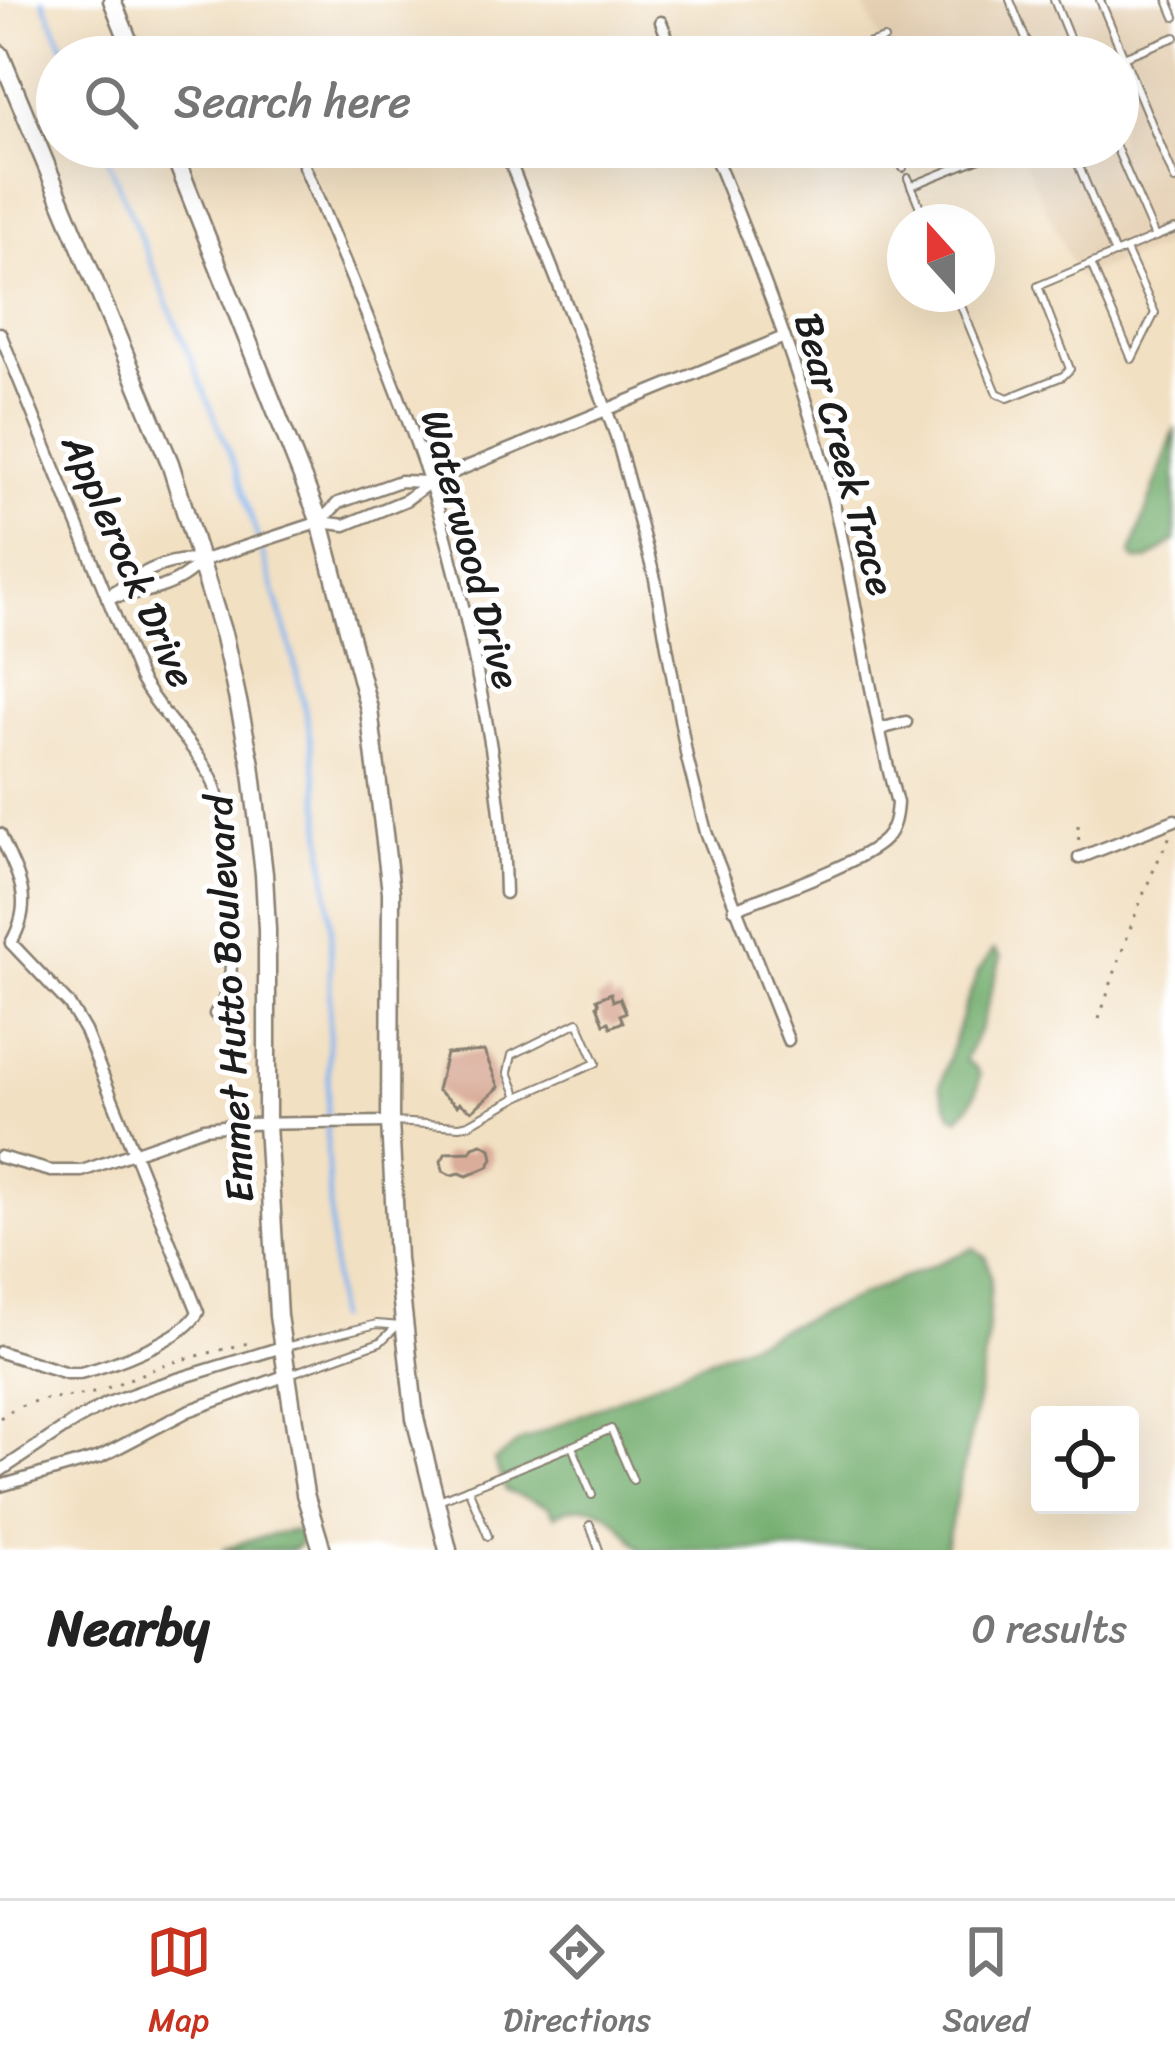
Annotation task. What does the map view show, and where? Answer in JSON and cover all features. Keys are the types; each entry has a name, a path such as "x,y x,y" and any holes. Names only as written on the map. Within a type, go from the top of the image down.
{"street":[{"path":"118,2 129,36"},
{"path":"661,22 667,36"},
{"name":"Emmet Hutto Boulevard","path":"0,54 36,141"},
{"name":"Emmet Hutto Boulevard","path":"47,168 170,463 224,637 247,743 264,874 267,1124 278,1316 305,1493 322,1550"},
{"path":"179,168 320,522 369,709 391,892 390,1122 399,1327 415,1418 448,1550"},
{"name":"Waterwood Drive","path":"305,168 430,482 479,679 499,807 505,893"},
{"path":"512,168 607,410 643,529 706,832 788,1040"},
{"name":"Bear Creek Trace","path":"719,168 784,337 829,484 897,803 891,833 882,844 734,909"},
{"name":"Applerock Drive","path":"0,333 140,678 216,788 226,853 231,965 228,993 215,1014"},
{"path":"107,597 135,576 182,559 201,561 320,522 344,525 406,500 430,482 784,337"},
{"path":"320,522 338,503 400,481 430,482"},
{"path":"107,597 141,594 189,576 201,561"},
{"path":"880,729 906,722"},
{"path":"1079,858 1175,824"},
{"path":"0,833 23,893 23,918 5,945 69,1004 95,1055 198,1312 185,1329 80,1373 0,1352"},
{"path":"0,1157 66,1173 82,1172 204,1128 390,1122"},
{"path":"0,1471 108,1403 283,1347"},
{"path":"0,1486 100,1457 188,1411 286,1375"}],"lane":[{"path":"1010,0 1025,36"},
{"path":"1054,0 1068,36"},
{"path":"1100,0 1113,36"},
{"path":"1168,0 1175,17"},
{"path":"1139,50 1175,37"},
{"path":"1139,99 1175,180"},
{"path":"918,204 909,182 948,168"},
{"path":"1080,168 1115,254"},
{"path":"1124,168 1155,237"},
{"path":"963,312 997,393 1008,398 1070,369 1038,286 1175,229"},
{"path":"1091,264 1132,359 1155,314 1126,250"},
{"path":"390,1122 470,1124 596,1063 578,1022 512,1054 507,1066 518,1097"},
{"path":"283,1347 377,1324 399,1327"},
{"path":"286,1375 380,1342 399,1327"},
{"path":"436,1502 611,1430 633,1480"},
{"path":"572,1446 592,1496"},
{"path":"468,1488 488,1536"},
{"path":"590,1525 599,1550"}],"path":[{"path":"1099,1019 1175,824"},
{"path":"1078,825 1079,858"},
{"path":"0,1418 35,1400 96,1393 166,1364 258,1342"}],"shaded area":[{"path":"862,0 1175,0 1175,243 1077,276 1028,168 1139,168 1139,36 877,36"}],"green space":[{"path":"1175,428 1175,541 1148,560 1135,560 1131,554"},
{"path":"994,950 1001,957 982,1024 965,1060 975,1067 979,1081 958,1118 951,1114 940,1086 979,970"},
{"path":"974,1248 986,1257 991,1278 987,1340 945,1550 642,1550 600,1510 576,1508 555,1516 548,1506 506,1491 494,1461 519,1442"},
{"path":"296,1530 300,1544 292,1550 222,1550 252,1539"}],"building":[{"path":"611,993 613,1001 620,998 626,1012 620,1015 623,1022 611,1027 609,1022 604,1024 597,999"},
{"path":"484,1051 499,1087 472,1111 457,1106 437,1090 446,1054"},
{"path":"482,1144 491,1149 493,1159 488,1167 467,1176 443,1171 441,1161 446,1153 470,1152"}],"waterway":[{"path":"43,0 59,36"},
{"path":"112,168 236,468 290,643 308,723 331,927 327,1150 336,1318"}]}
